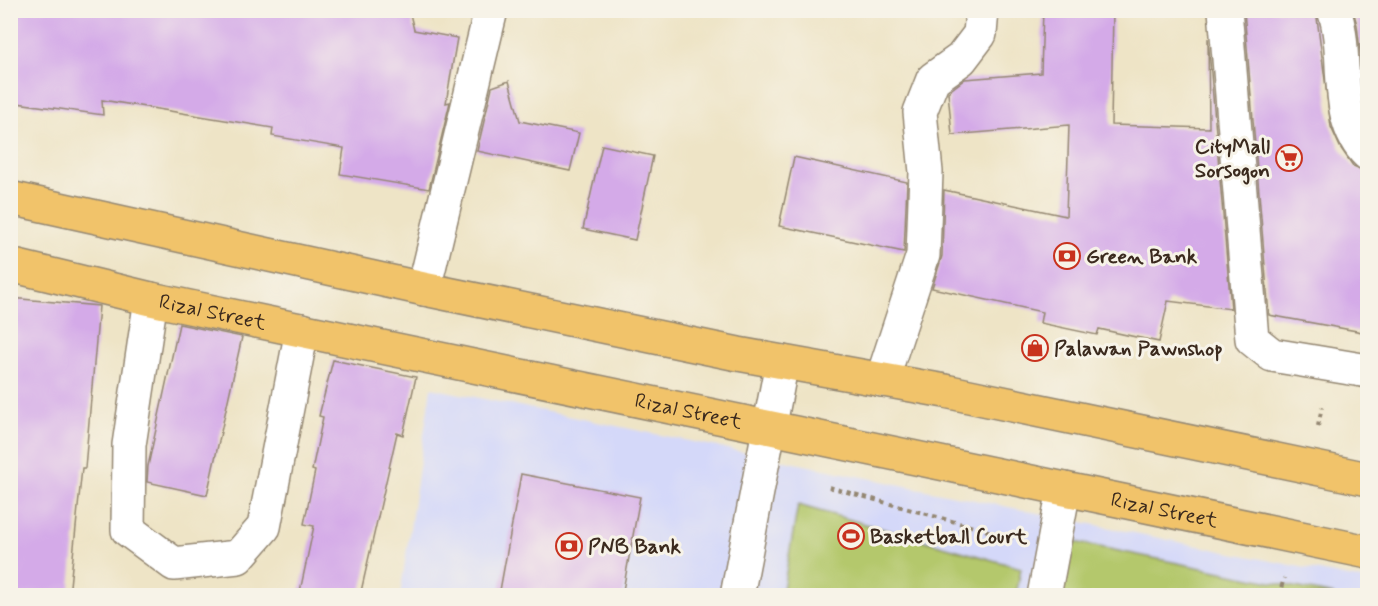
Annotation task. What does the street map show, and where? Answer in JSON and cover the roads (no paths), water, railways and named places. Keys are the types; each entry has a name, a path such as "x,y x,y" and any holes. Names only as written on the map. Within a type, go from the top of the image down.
{"main road":[{"path":"10,198 424,289 1368,479"},
{"name":"Rizal Street","path":"10,265 151,299 1368,552"}],"street":[{"path":"424,289 491,10"},
{"path":"882,380 923,255 926,172 920,112 933,79 961,59 980,34 982,10"},
{"path":"1225,10 1252,339 1272,355 1368,371"},
{"path":"1334,10 1346,106 1356,142 1368,153"},
{"path":"151,299 129,445 128,530 174,564 238,557 264,526 302,330"},
{"path":"737,596 782,362"},
{"path":"1044,596 1064,489"}],"place":[{"name":"CityMall Sorsogon","path":"1289,158"},
{"name":"Green Bank","path":"1067,256"},
{"name":"Palawan Pawnshop","path":"1035,348"},
{"name":"Basketball Court","path":"851,536"},
{"name":"PNB Bank","path":"569,546"}]}
